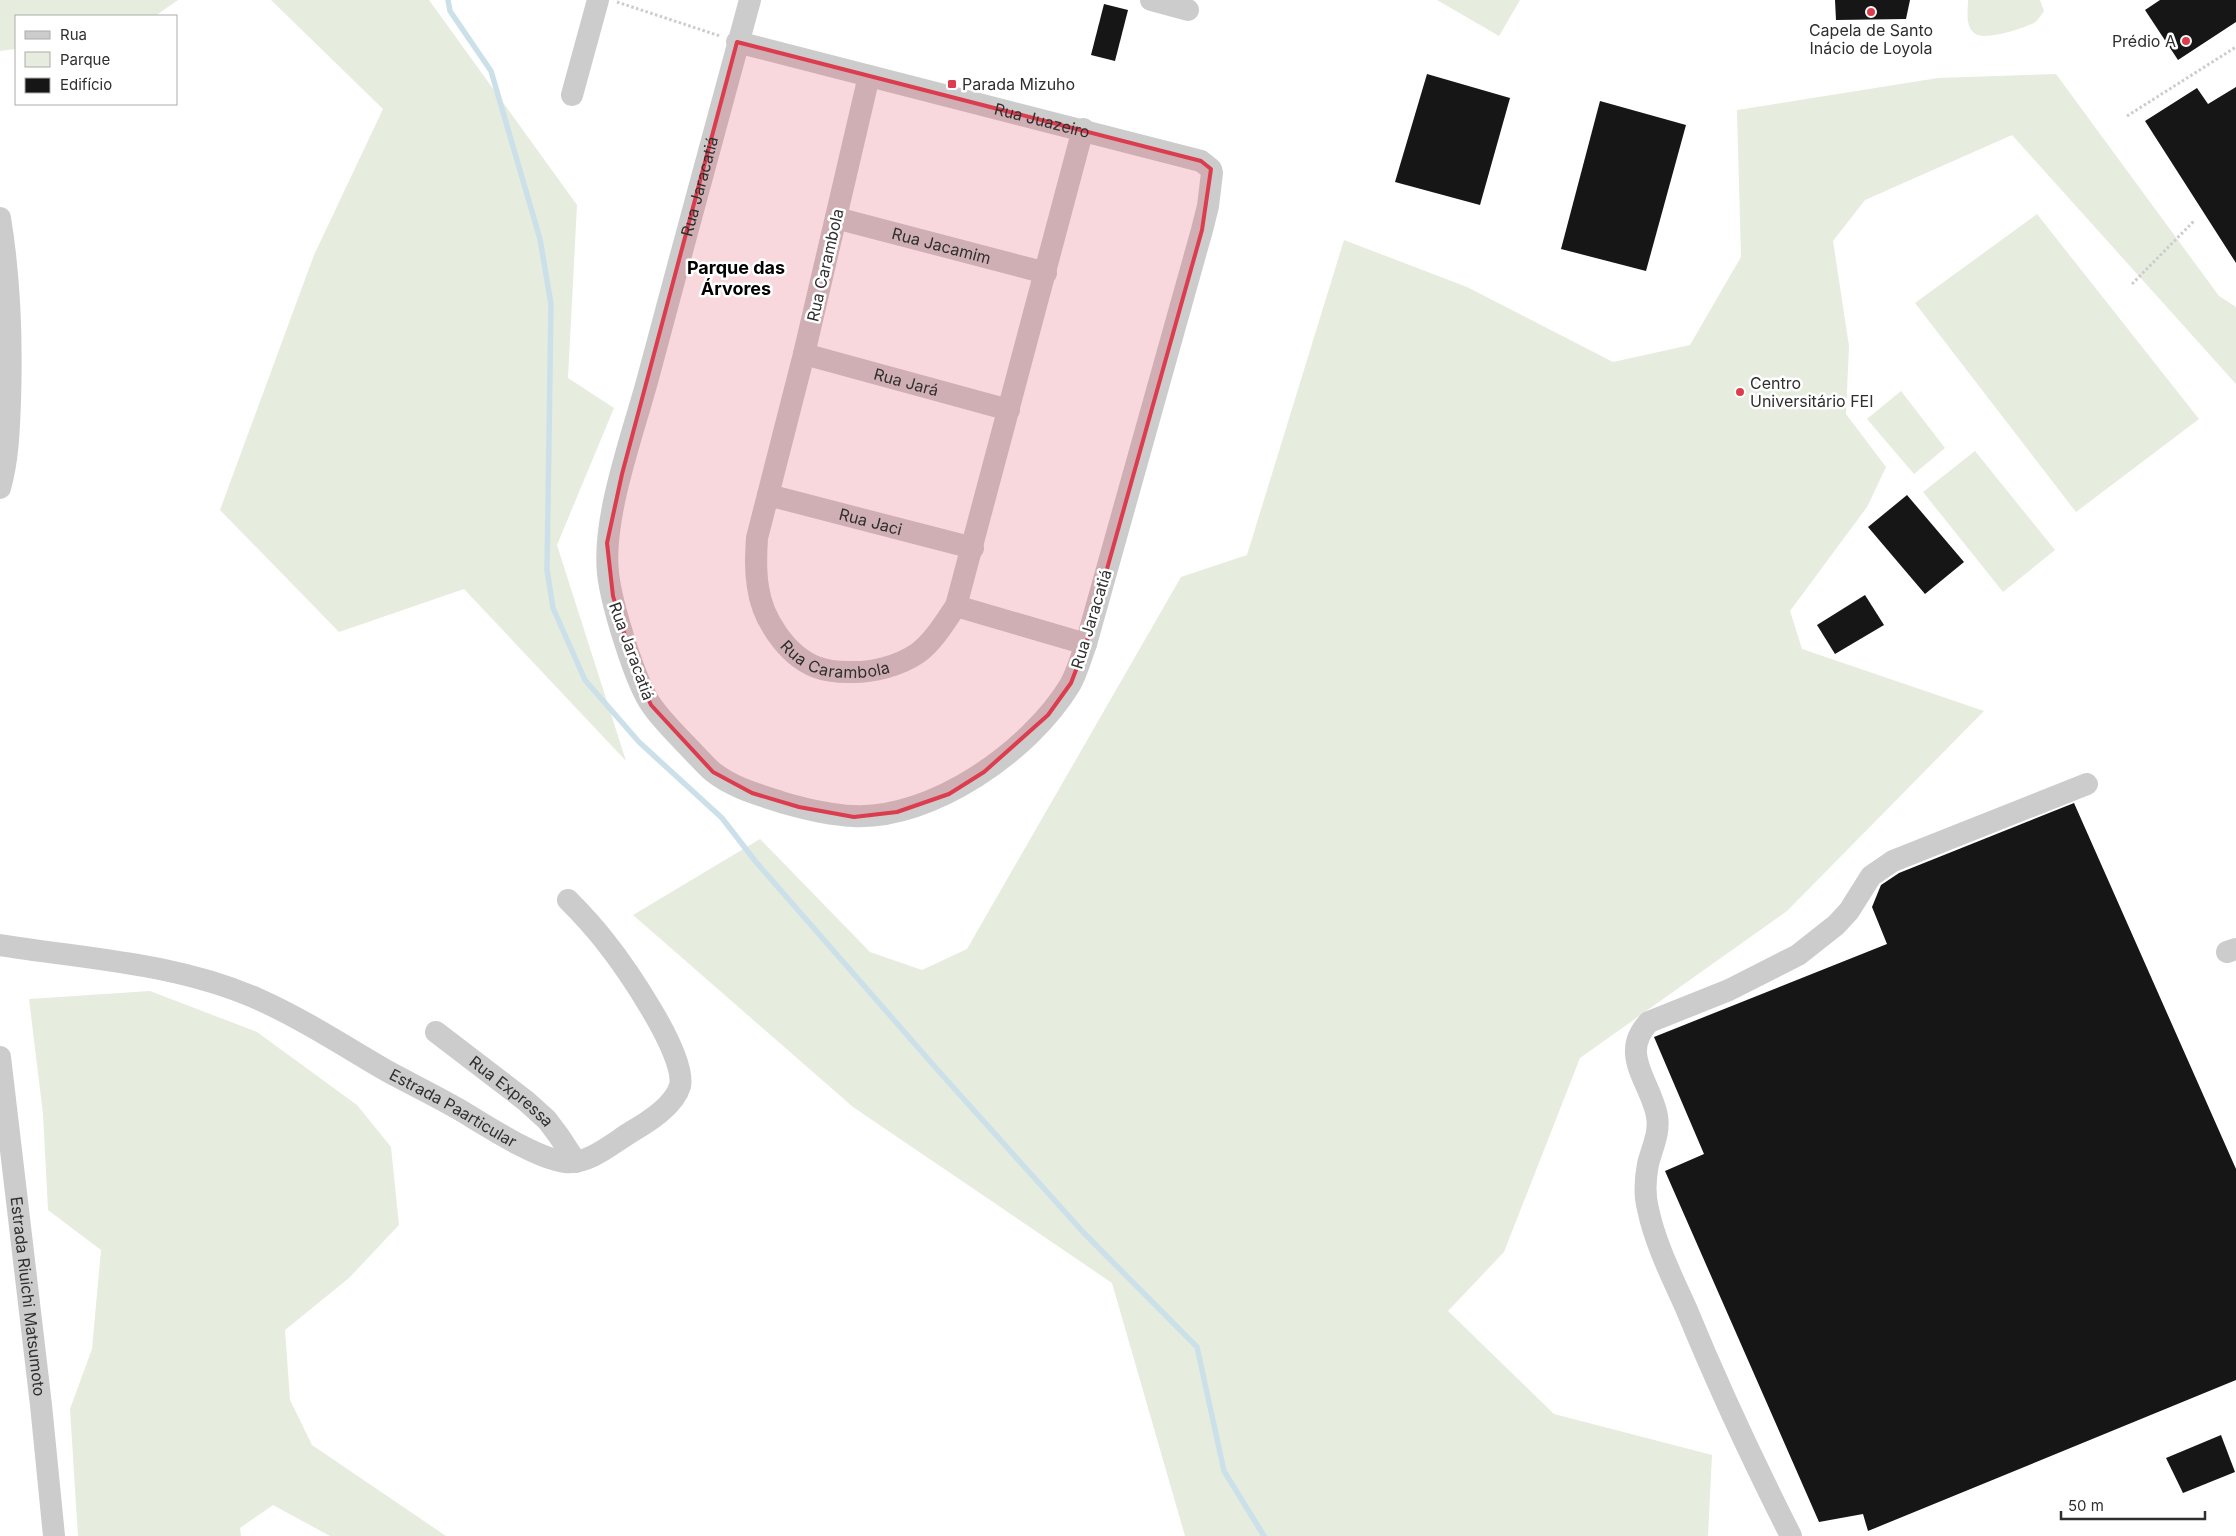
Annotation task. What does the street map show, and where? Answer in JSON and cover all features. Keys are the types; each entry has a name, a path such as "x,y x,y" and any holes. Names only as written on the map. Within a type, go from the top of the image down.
{"street":[{"path":"572,96 598,0"},
{"name":"Rua Jaracatiá","path":"750,0 737,42 702,181 622,474 607,544 608,573 613,596 636,669 651,705 713,772 752,793 798,807 854,817 897,812 949,794 984,772 1015,747 1048,716 1071,683 1086,644 1202,230 1208,206 1207,167"},
{"path":"1151,0 1188,10"},
{"name":"Rua Juazeiro","path":"737,42 1083,130 1207,167"},
{"name":"Rua Carambola","path":"869,76 804,354 757,538 756,564 760,596 764,610 775,631 788,648 816,667 834,672 876,670 897,664 917,654 930,642 956,606 1083,130"},
{"path":"0,218 10,308 11,366 9,421 0,488"},
{"name":"Rua Jacamim","path":"836,218 1046,273"},
{"name":"Rua Jará","path":"804,354 1009,410"},
{"name":"Rua Jaci","path":"768,496 973,548"},
{"path":"956,606 1086,644"},
{"path":"1790,1536 1716,1381 1665,1259 1648,1212 1645,1181 1658,1126 1654,1107 1635,1054 1641,1030 1650,1022 1728,990 1798,955 1836,925 1849,911 1871,876 1893,861 2087,784"},
{"path":"568,900 605,941 634,983 670,1043 677,1058 681,1074 679,1087 672,1100 661,1111 611,1145 576,1162"},
{"name":"Estrada Paarticular","path":"0,945 172,971 220,983 304,1021 387,1071 520,1144 564,1162 576,1162"},
{"name":"Rua Expressa","path":"436,1032 526,1101 547,1120 576,1162"},
{"name":"Estrada Riuichi Matsumoto","path":"0,1057 41,1405 54,1536"}],"path":[{"path":"611,0 737,42"},
{"path":"2127,116 2236,47"},
{"path":"2132,284 2194,221"}],"highlighted area":[{"path":"737,42 1201,161 1211,169 1202,230 1086,644 1071,683 1048,715 1015,747 984,772 949,794 897,812 854,817 799,807 752,793 713,772 651,705 635,669 613,596 607,543 622,474"}],"green space":[{"path":"0,0 178,0 156,15 15,15 15,49 0,51"},
{"path":"271,0 429,0 577,205 568,378 614,408 557,545 626,761 464,589 339,632 220,510 314,255 383,109"},
{"path":"1437,0 1520,0 1499,36"},
{"path":"1968,0 2040,0 2044,11 2034,23 2013,31 1986,36 1979,35 1974,33 1969,26"},
{"path":"2056,74 2219,296 2236,307 2236,384 2012,135 1865,200 1833,241 1849,346 1846,414 1886,467 1867,507 1790,611 1802,649 1984,711 1787,911 1580,1058 1504,1252 1448,1311 1554,1414 1712,1455 1708,1536 1185,1536 1112,1283 853,1107 633,915 760,839 870,952 922,970 967,949 1181,577 1247,555 1344,240 1467,287 1613,362 1690,345 1741,257 1737,110 1938,78"},
{"path":"2037,214 2199,419 2076,512 1915,303"},
{"path":"1901,391 1945,448 1914,474 1867,419"},
{"path":"1975,451 2055,550 2003,592 1923,492"},
{"path":"150,991 257,1032 357,1105 391,1147 399,1225 349,1278 285,1330 290,1400 312,1445 446,1536 330,1536 273,1505 240,1528 241,1536 78,1536 70,1409 92,1349 101,1250 48,1210 43,1114 29,999"}],"building":[{"name":"Capela de Santo Inácio de Loyola","path":"1835,0 1910,0 1906,19 1836,20"},
{"name":"Prédio A","path":"2160,0 2236,0 2236,22 2178,60 2145,10"},
{"path":"1104,4 1128,10 1115,61 1091,55"},
{"path":"1427,74 1510,98 1480,205 1395,182"},
{"path":"2236,87 2236,263 2145,121 2197,88 2208,104"},
{"path":"1600,101 1686,125 1646,271 1561,249"},
{"path":"1907,495 1964,562 1925,594 1868,527"},
{"path":"1865,595 1884,625 1835,654 1817,625"},
{"path":"2074,803 2236,1169 2236,1380 1868,1531 1863,1514 1819,1522 1665,1171 1704,1154 1654,1037 1887,944 1872,907 1881,885 1899,873"},
{"path":"2221,1435 2235,1472 2183,1493 2166,1458"}],"waterway":[{"path":"448,0 450,11 491,71 540,239 551,304 547,570 553,608 585,680 639,742 722,818 756,862 935,1067 1083,1232 1197,1347 1224,1471 1264,1536"}],"place":[{"name":"Capela de Santo Inácio de Loyola","path":"1871,12"},
{"name":"Prédio A","path":"2186,41"},
{"name":"Parada Mizuho","path":"952,84"},
{"name":"Centro Universitário FEI","path":"1740,392"}],"district":[{"name":"Parque das Árvores","path":"736,278"}]}
